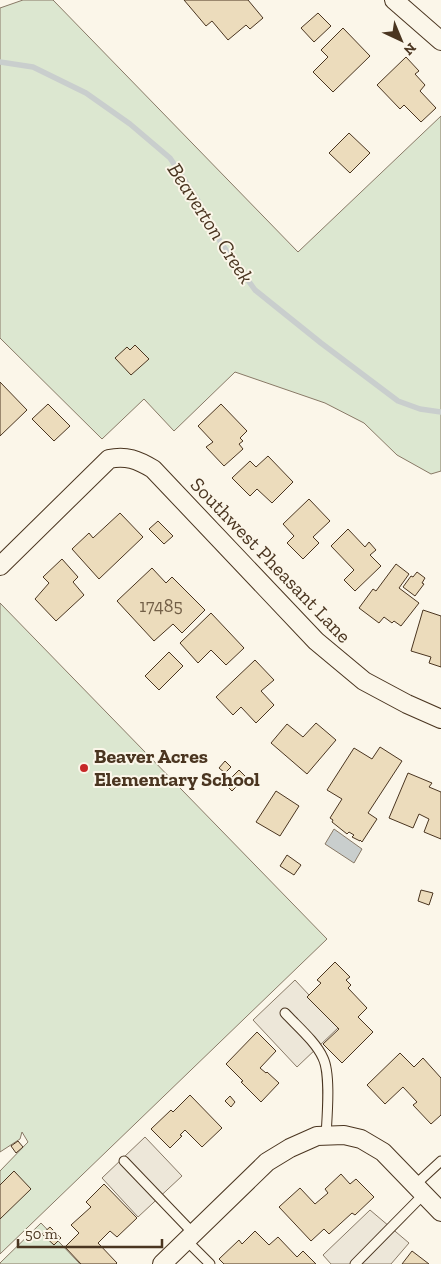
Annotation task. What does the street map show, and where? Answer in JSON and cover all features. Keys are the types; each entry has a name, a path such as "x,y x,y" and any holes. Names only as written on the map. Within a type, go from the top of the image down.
{"street":[{"path":"394,0 441,41"},
{"name":"Southwest Pheasant Lane","path":"0,566 109,459 126,457 140,461 153,469 316,641 330,653 364,681 407,704 441,718"},
{"path":"162,1264 267,1162 290,1148 317,1136 344,1135 361,1139 383,1152 441,1212"}],"lane":[{"path":"285,1013 323,1058 326,1072 326,1136"},
{"path":"124,1161 189,1236 210,1264"},
{"path":"355,1264 441,1162"}],"green space":[{"path":"23,0 53,0 298,252 441,116 441,471 431,474 397,455 364,423 325,403 235,372 174,431 144,399 102,439 0,338 0,8"},
{"name":"Beaver Acres Elementary School","path":"0,603 327,939 0,1254 0,1171 28,1142 22,1132 20,1139 0,1152"},
{"path":"41,1223 80,1264 0,1264 0,1263"}],"shaded area":[{"path":"334,829 362,849 354,863 325,844"},
{"path":"295,980 339,1027 297,1067 253,1020"},
{"path":"145,1137 182,1176 138,1217 102,1178"},
{"path":"370,1210 409,1243 391,1264 331,1264 323,1255"}],"building":[{"path":"184,0 248,0 263,18 250,29 246,25 228,40 212,21 206,26"},
{"path":"318,13 331,26 314,42 301,28"},
{"path":"343,28 370,56 333,92 313,72 328,57 321,50"},
{"path":"406,57 419,71 415,74 425,85 420,91 436,108 421,122 404,105 400,109 377,85"},
{"path":"349,133 370,153 350,173 329,153"},
{"path":"135,345 149,359 131,375 115,358 127,347 130,350"},
{"path":"0,382 27,410 0,436"},
{"path":"48,404 70,426 54,441 32,419"},
{"path":"221,404 247,431 240,438 243,441 239,444 243,449 224,466 206,447 213,442 198,426"},
{"path":"268,456 293,482 272,503 257,489 250,496 232,478 250,461 256,467"},
{"path":"309,499 330,521 313,537 319,543 303,559 287,543 294,536 283,524"},
{"path":"120,513 143,537 99,579 72,549 89,533 93,538"},
{"path":"158,521 173,536 164,544 149,529"},
{"path":"348,529 365,547 369,542 376,550 370,555 381,566 355,591 344,580 354,570 331,546"},
{"path":"62,559 78,577 73,582 84,595 56,621 35,599 49,583 43,577"},
{"path":"396,564 409,574 399,588 419,603 401,626 394,621 392,623 384,617 379,623 359,608 373,589 376,591"},
{"path":"152,568 166,583 172,577 205,610 182,633 173,624 154,641 117,601"},
{"path":"417,572 425,578 422,583 424,584 415,596 403,587 411,576 413,577"},
{"path":"423,610 441,616 441,667 429,663 431,657 411,651"},
{"path":"211,613 244,648 226,665 211,650 198,663 180,643"},
{"path":"169,652 183,666 159,690 145,676"},
{"path":"255,660 274,680 261,691 274,705 256,723 241,707 233,715 216,697"},
{"path":"316,723 336,740 307,774 271,743 287,724 303,737"},
{"path":"380,747 402,761 368,813 377,819 362,842 352,837 354,835 349,832 347,834 332,822 333,820 330,818 342,799 327,790 354,748 372,759"},
{"path":"225,761 231,767 225,773 219,768"},
{"path":"239,770 246,777 232,791 225,784"},
{"path":"408,773 432,783 429,787 441,792 441,839 424,832 429,819 419,814 413,828 389,818"},
{"path":"276,791 299,806 280,836 256,822"},
{"path":"287,855 301,865 294,875 280,866"},
{"path":"421,890 433,893 429,905 418,901"},
{"path":"335,962 350,977 346,980 351,985 348,988 367,1008 358,1017 373,1032 342,1063 323,1044 339,1029 307,997 321,983 317,980"},
{"path":"257,1032 276,1051 260,1068 279,1083 261,1102 226,1064"},
{"path":"400,1053 414,1067 423,1058 441,1078 441,1115 431,1124 413,1105 417,1102 403,1087 385,1104 367,1085"},
{"path":"190,1095 222,1128 202,1147 185,1130 180,1135 182,1136 170,1148 151,1129 171,1110 173,1112"},
{"path":"230,1096 235,1102 231,1107 225,1101"},
{"path":"18,1141 23,1147 16,1153 11,1146"},
{"path":"14,1171 31,1189 0,1219 0,1185"},
{"path":"341,1174 350,1184 356,1179 374,1197 355,1215 352,1213 329,1234 324,1229 311,1241 279,1207 300,1188 315,1204 328,1193 325,1189"},
{"path":"104,1184 137,1218 117,1237 110,1231 98,1243 116,1264 81,1264 65,1247 79,1233 71,1225 91,1207 86,1202"},
{"path":"50,1227 61,1238 54,1245 42,1234"},
{"path":"255,1231 269,1245 278,1237 297,1257 303,1251 316,1264 224,1264 219,1259 239,1240 242,1244"},
{"path":"412,1251 429,1264 402,1264"}],"waterway":[{"name":"Beaverton Creek","path":"0,62 33,67 86,93 130,124 170,158 197,199 221,243 255,290 398,401 420,409 441,412"}],"place":[{"name":"Beaver Acres Elementary School","path":"84,768"}]}
